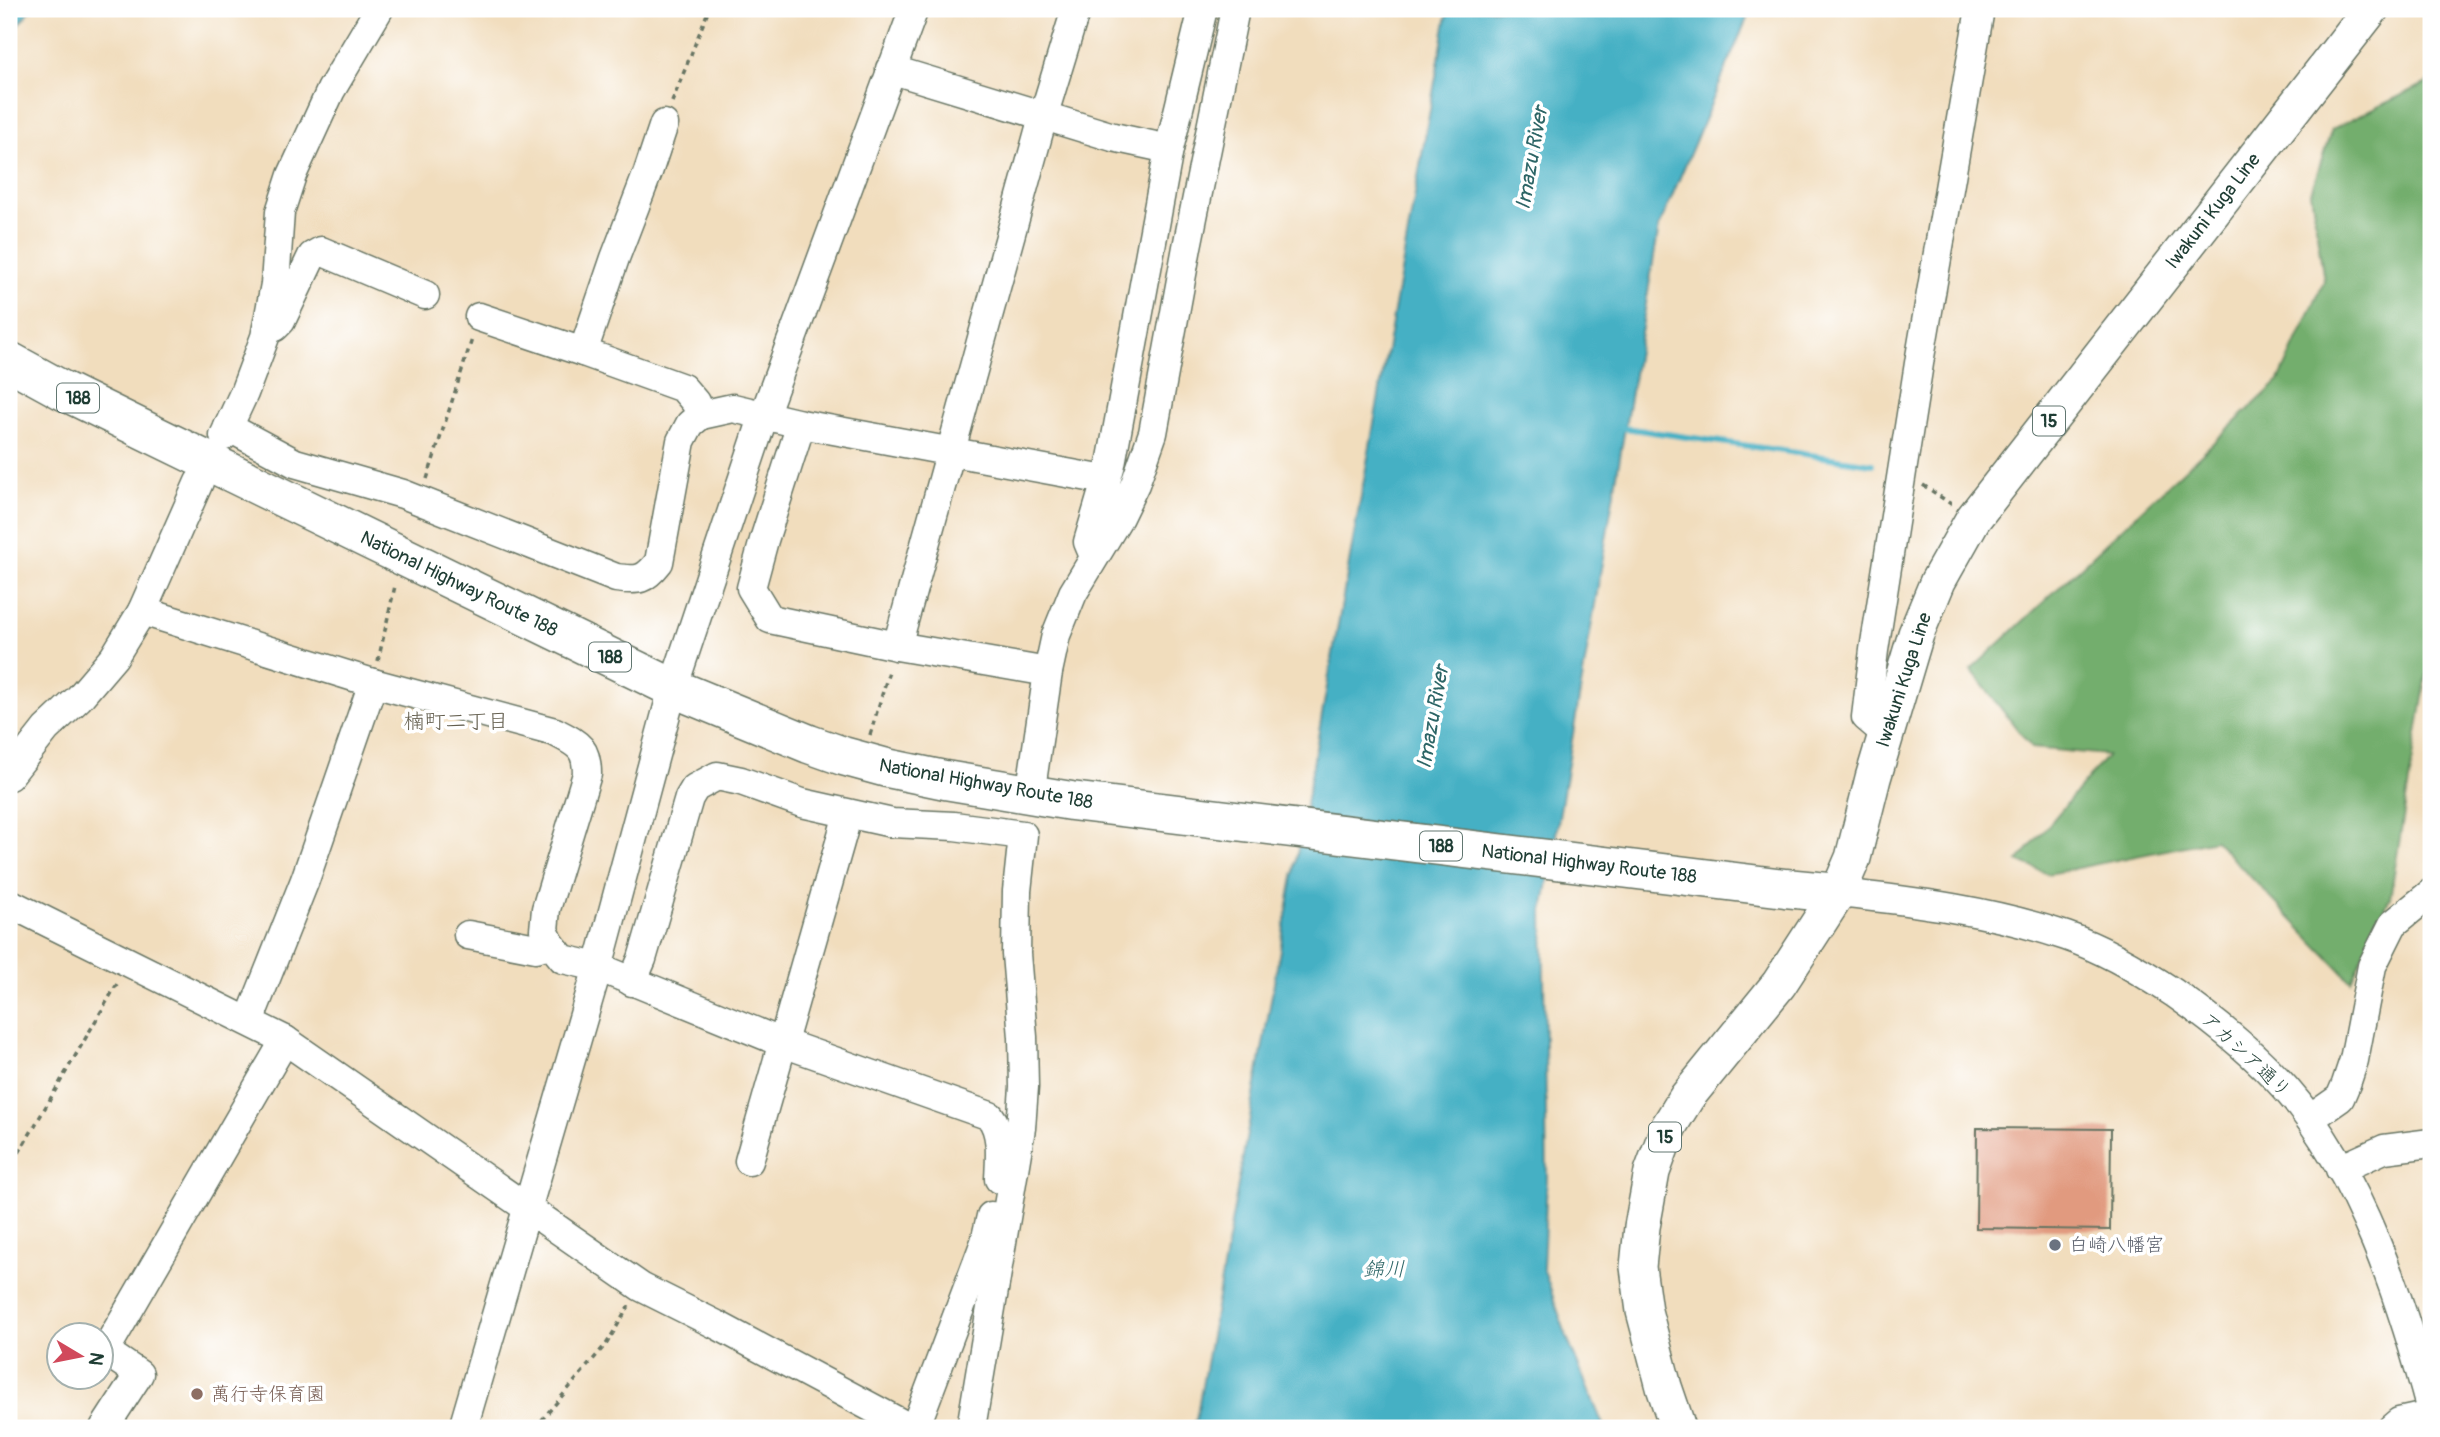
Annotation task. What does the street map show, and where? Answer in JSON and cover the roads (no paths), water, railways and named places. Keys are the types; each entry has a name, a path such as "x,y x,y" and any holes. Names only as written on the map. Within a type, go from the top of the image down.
{"highway":[{"name":"National Highway Route 188","path":"9,361 673,688 809,744 887,768 1098,804 1838,893"}],"main road":[{"name":"Iwakuni Kuga Line","path":"1678,1428 1644,1311 1639,1267 1642,1227 1652,1172 1669,1126 1687,1097 1779,984 1838,893 1853,858 1916,634 1938,581 1973,519 2371,9"}],"street":[{"path":"379,9 331,90 292,175 280,212 275,284 265,337 226,432 295,463 420,501 616,578 635,581 649,574 659,562 681,441 690,424 701,415 733,408 802,424 1094,478 1106,483"},
{"path":"463,1428 598,967 673,688 764,415 914,9"},
{"path":"897,646 1043,117 1076,9"},
{"path":"1095,556 1088,542 1106,483 1169,149 1203,9"},
{"path":"1033,775 1056,635 1073,593 1119,517 1135,484 1153,433 1186,247 1235,9"},
{"path":"1886,734 1866,717 1874,650 1980,9"},
{"path":"890,69 1043,117 1113,137 1169,149"},
{"path":"583,352 664,124"},
{"path":"265,337 281,321 312,256 321,251 425,295"},
{"path":"479,317 683,388 695,402 701,415"},
{"path":"802,424 751,589 770,619 897,646 1048,673"},
{"path":"9,776 46,729 79,698 114,657 142,611 199,482"},
{"path":"9,903 285,1040 641,1287 913,1428 1004,1194 996,1124 990,1116 783,1043 598,967 563,959 550,943 544,930 546,909 587,775 587,758 578,744 555,732 373,683 142,611"},
{"path":"249,1021 305,880 373,683"},
{"path":"632,982 642,959 689,798 695,788 717,776 741,781 802,803 848,814 909,825 954,826 1023,835 1017,891 1016,954 1023,1037 1021,1128 1004,1194 971,1428"},
{"path":"749,1161 848,814"},
{"name":"アカシア通り","path":"1838,893 1904,900 2003,918 2069,937 2120,961 2211,1019 2285,1088 2310,1119 2340,1169 2398,1299 2415,1350 2431,1413"},
{"path":"2310,1119 2340,1098 2346,1084 2354,1060 2372,966 2393,924 2431,893"},
{"path":"468,934 536,948 550,943"},
{"path":"104,1428 139,1374 105,1351 285,1040"},
{"path":"2340,1169 2384,1149 2431,1143"},
{"path":"2392,1428 2399,1422 2431,1413"}],"water":[{"path":"9,9 31,9 9,37"},
{"name":"錦川","path":"1448,9 1751,9 1659,227 1543,911 1547,1177 1543,1268 1569,1343 1603,1425 1613,1428 1191,1428 1196,1420"}],"waterway":[{"path":"1625,428 1872,464"}],"place":[{"name":"白崎八幡宮","path":"2055,1245"},
{"name":"萬行寺保育園","path":"197,1394"}],"district":[{"name":"楠町二丁目","path":"456,721"}],"water label":[{"name":"Imazu River","path":"1532,158"},
{"name":"Imazu River","path":"1433,717"}]}
